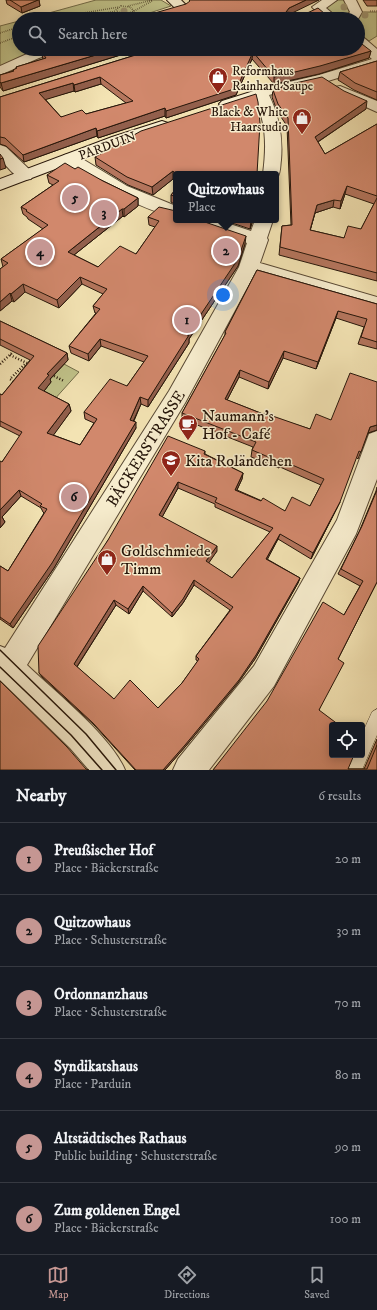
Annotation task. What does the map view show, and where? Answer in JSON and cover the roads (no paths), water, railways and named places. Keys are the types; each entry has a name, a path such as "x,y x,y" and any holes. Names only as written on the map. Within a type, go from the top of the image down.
{"street":[{"path":"308,12 331,0"},
{"path":"350,0 356,12"},
{"path":"318,7 324,12"},
{"path":"365,46 377,56"},
{"path":"0,72 32,56"},
{"path":"214,109 260,93 323,78 377,62"},
{"path":"323,78 348,94 377,107"},
{"path":"260,93 272,119 274,130 271,171"},
{"name":"PARDUIN","path":"0,185 118,140 177,121"},
{"path":"0,150 25,175"},
{"path":"70,159 115,187 154,205 173,211"},
{"path":"218,223 262,230"},
{"name":"BÄCKERSTRASSE","path":"4,664 177,397 249,267 262,230"},
{"path":"249,267 377,304"},
{"path":"188,770 264,676 347,526 368,471 377,441"},
{"path":"4,664 81,737 109,770"}],"lane":[{"path":"365,745 377,717"},
{"path":"354,770 360,758"}],"tram line":[{"path":"0,650 86,734 116,770"},
{"path":"0,667 71,735 102,770"}],"place":[{"name":"Reformhaus Rainhard Saupe","path":"218,94"},
{"name":"Black & White Haarstudio","path":"302,135"},
{"name":"Altstädtisches Rathaus","path":"75,198"},
{"name":"Ordonnanzhaus","path":"104,213"},
{"name":"Quitzowhaus","path":"226,251"},
{"name":"Syndikatshaus","path":"40,252"},
{"name":"Preußischer Hof","path":"187,320"},
{"name":"Naumann's Hof - Café","path":"188,441"},
{"name":"Kita Roländchen","path":"171,477"},
{"name":"Zum goldenen Engel","path":"74,497"},
{"name":"Goldschmiede Timm","path":"107,576"}]}
